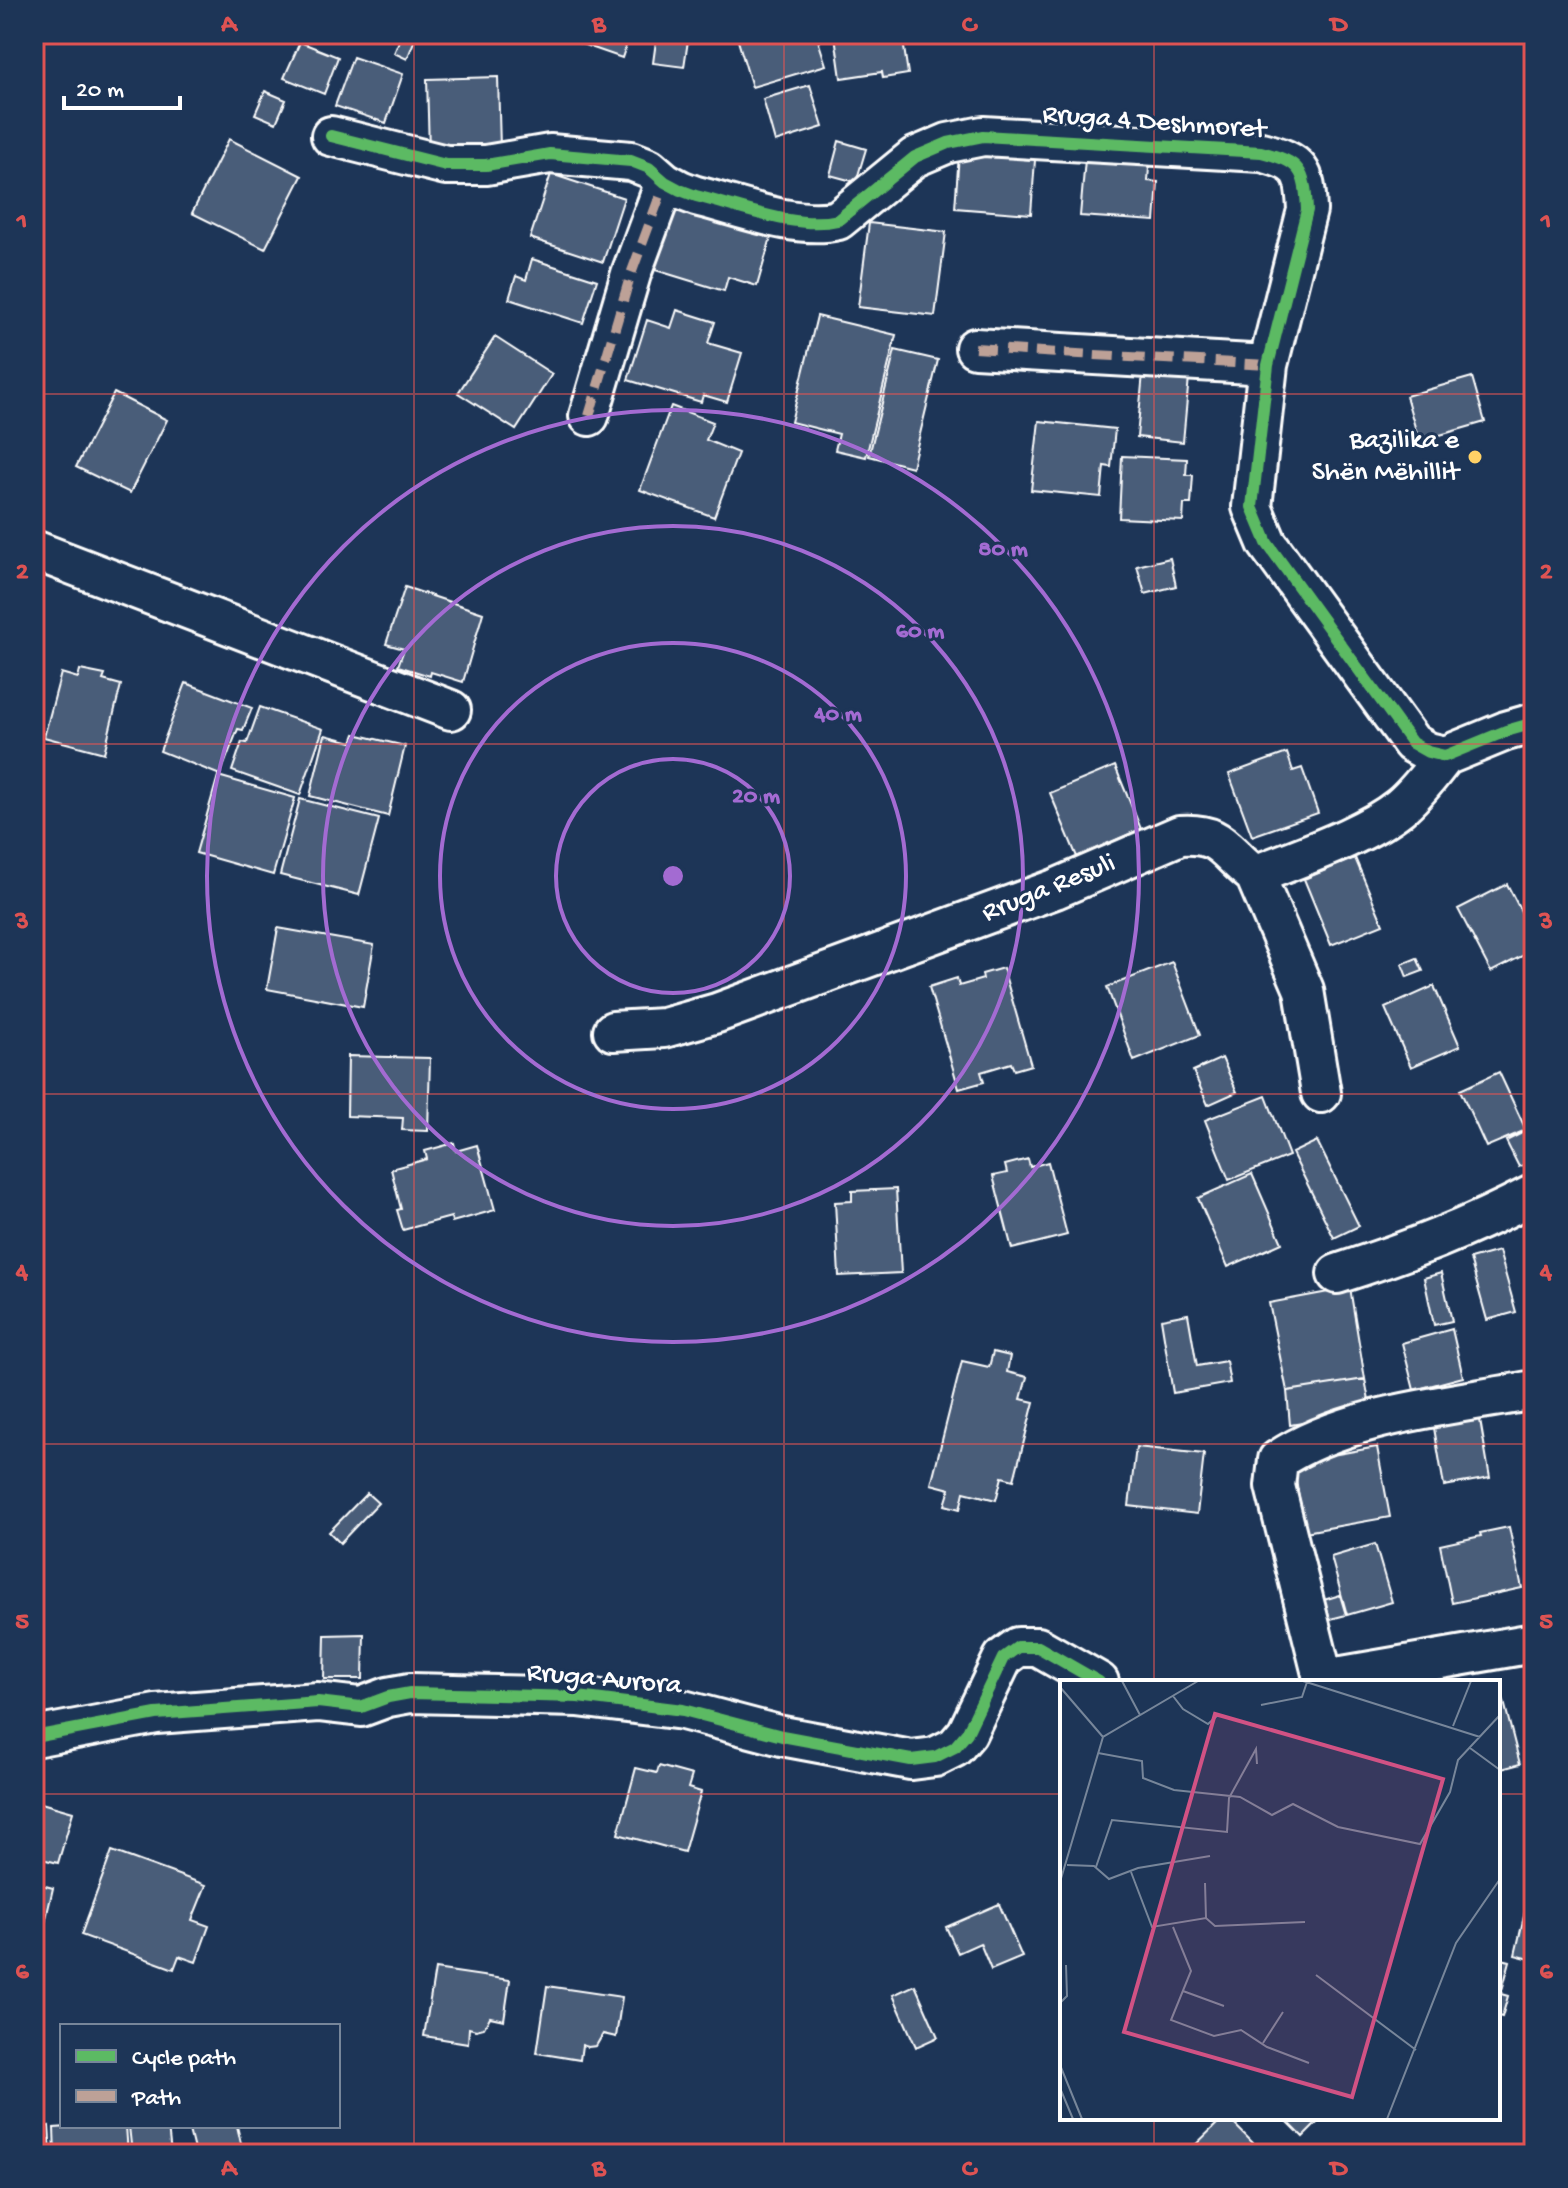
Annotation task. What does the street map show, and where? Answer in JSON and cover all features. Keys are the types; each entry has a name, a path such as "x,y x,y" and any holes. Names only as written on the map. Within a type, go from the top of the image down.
{"street":[{"name":"Rruga 4 Deshmoret","path":"331,136 446,165 486,165 550,154 631,161 696,196 799,222 823,224 838,220 915,157 948,143 983,136 1261,152 1286,158 1300,169 1306,186 1307,210 1268,365 1252,507 1267,543 1412,743 1428,752 1445,756"},
{"path":"589,416 631,274 665,182"},
{"path":"975,348 1268,365"},
{"path":"34,550 451,710"},
{"path":"1321,1093 1304,990 1255,875 1366,828 1399,808 1445,756 1534,723"},
{"name":"Rruga Resuli","path":"613,1031 664,1028 717,1013 1055,889 1180,835 1200,834 1219,840 1237,862 1255,875"},
{"path":"1337,1274 1409,1251 1477,1224 1534,1194"},
{"path":"1323,1680 1275,1486 1278,1460 1298,1446 1327,1433 1379,1419 1534,1390"},
{"path":"1329,1680 1534,1643"},
{"name":"Rruga Aurora","path":"34,1737 156,1714 318,1702 361,1707 410,1693 578,1697 683,1710 782,1736 911,1760 935,1757 955,1747 967,1733 1003,1658 1018,1647 1038,1647 1096,1680"}],"building":[{"path":"402,34 415,39 407,59 394,53"},
{"path":"553,34 630,34 622,58"},
{"path":"657,34 689,34 684,67 653,63"},
{"path":"736,34 816,34 826,65 752,87"},
{"path":"902,34 908,74 883,78 882,72 841,78 835,36"},
{"path":"300,42 338,57 324,94 284,78"},
{"path":"353,57 403,74 386,123 335,106"},
{"path":"498,77 500,148 429,150 427,79"},
{"path":"810,85 823,127 775,142 763,99"},
{"path":"265,91 286,100 276,123 255,114"},
{"path":"229,139 302,176 265,249 192,213"},
{"path":"839,141 866,149 856,182 830,175"},
{"path":"1086,148 1150,153 1148,181 1158,182 1155,221 1080,216"},
{"path":"959,154 1035,160 1031,214 955,208"},
{"path":"551,174 624,198 603,262 530,238"},
{"path":"669,203 772,234 757,286 728,277 724,291 649,268"},
{"path":"869,223 946,232 935,316 858,307"},
{"path":"532,259 597,280 583,323 509,299 516,276 526,280"},
{"path":"677,310 715,322 708,343 742,353 727,402 703,395 701,402 628,380 647,320 671,328"},
{"path":"817,316 896,335 866,457 835,450 839,434 791,422"},
{"path":"495,337 552,374 516,430 458,393"},
{"path":"895,350 938,360 912,467 869,456"},
{"path":"1143,373 1189,377 1183,442 1137,437"},
{"path":"1472,377 1485,422 1419,441 1406,396"},
{"path":"114,393 167,420 130,493 76,467"},
{"path":"671,406 713,422 706,440 738,453 714,517 640,490"},
{"path":"1039,421 1115,429 1111,467 1104,466 1101,497 1031,490"},
{"path":"1122,456 1187,459 1186,475 1193,475 1191,504 1184,504 1183,521 1119,518"},
{"path":"1170,558 1176,586 1145,594 1137,566"},
{"path":"405,587 483,613 463,682 398,666 404,649 386,644"},
{"path":"80,670 105,675 103,680 121,685 104,753 44,737 61,673 78,678"},
{"path":"186,683 252,708 243,730 238,729 220,775 160,751"},
{"path":"260,707 323,729 300,795 232,771 242,742 247,743"},
{"path":"355,734 405,746 388,816 310,796 325,735 352,742"},
{"path":"1287,753 1293,771 1302,768 1318,813 1252,836 1229,774"},
{"path":"1115,766 1141,829 1077,857 1050,793"},
{"path":"218,776 295,798 273,875 196,853"},
{"path":"300,799 379,819 359,895 280,875"},
{"path":"1355,858 1383,924 1331,945 1304,879"},
{"path":"1507,884 1526,921 1532,918 1534,950 1491,972 1458,909"},
{"path":"278,928 374,945 363,1007 267,989"},
{"path":"1417,958 1423,971 1407,977 1402,964"},
{"path":"1172,962 1200,1035 1134,1061 1107,987"},
{"path":"1003,968 1031,1065 1014,1070 1011,1063 981,1072 984,1082 959,1089 929,987 957,978 959,986 983,979 982,974"},
{"path":"1434,986 1460,1046 1411,1067 1385,1008"},
{"path":"348,1056 430,1058 428,1131 402,1130 403,1118 347,1116"},
{"path":"1222,1058 1237,1092 1208,1105 1193,1071"},
{"path":"1499,1072 1526,1130 1486,1147 1460,1090"},
{"path":"1266,1096 1289,1156 1229,1180 1205,1120"},
{"path":"1526,1131 1534,1147 1534,1160 1519,1167 1506,1141"},
{"path":"1317,1141 1359,1226 1334,1238 1292,1153"},
{"path":"454,1143 456,1151 477,1145 495,1210 452,1222 451,1217 403,1230 391,1169 427,1159 425,1151"},
{"path":"1028,1159 1030,1167 1048,1162 1067,1235 1012,1249 993,1176 1007,1173 1005,1165"},
{"path":"1252,1174 1282,1243 1228,1267 1198,1198"},
{"path":"896,1189 901,1273 839,1276 835,1202 852,1201 852,1191"},
{"path":"1499,1251 1516,1312 1487,1320 1470,1259"},
{"path":"1441,1273 1452,1321 1434,1325 1424,1278"},
{"path":"1350,1288 1365,1379 1287,1391 1269,1303"},
{"path":"1188,1314 1197,1366 1226,1361 1230,1383 1173,1393 1161,1319"},
{"path":"1452,1329 1463,1377 1414,1390 1402,1343"},
{"path":"993,1352 1010,1356 1007,1372 1027,1377 1021,1399 1034,1402 1014,1480 1002,1477 996,1500 964,1492 960,1509 945,1505 950,1489 931,1484 962,1361 989,1367"},
{"path":"1365,1379 1371,1412 1290,1425 1287,1391"},
{"path":"1479,1414 1490,1478 1444,1486 1433,1422"},
{"path":"1534,1418 1534,1475 1527,1419"},
{"path":"1136,1447 1204,1454 1197,1514 1129,1506"},
{"path":"1377,1447 1390,1517 1305,1532 1293,1462"},
{"path":"367,1493 378,1503 340,1543 329,1532"},
{"path":"1509,1527 1522,1588 1452,1603 1440,1545"},
{"path":"1375,1544 1392,1602 1347,1615 1331,1557"},
{"path":"1340,1595 1346,1615 1319,1622 1314,1603"},
{"path":"364,1634 363,1679 324,1679 325,1635"},
{"path":"1500,1690 1520,1764 1500,1769"},
{"path":"659,1766 692,1775 688,1788 701,1792 684,1852 618,1834 636,1768 657,1773"},
{"path":"34,1801 73,1812 58,1863 34,1857"},
{"path":"112,1851 206,1885 192,1920 209,1926 196,1962 179,1956 174,1969 81,1935"},
{"path":"34,1883 53,1888 38,1953 34,1952"},
{"path":"1528,1899 1534,1900 1534,1960 1515,1955"},
{"path":"999,1904 1022,1957 991,1970 980,1943 958,1953 946,1927"},
{"path":"1500,1958 1510,1961 1501,1994 1508,1996 1500,2016"},
{"path":"435,1969 510,1980 504,2020 490,2017 484,2028 469,2028 468,2043 424,2036"},
{"path":"915,1985 938,2037 916,2047 893,1995"},
{"path":"547,1986 622,1997 616,2037 603,2034 596,2046 582,2045 580,2060 537,2053"},
{"path":"1221,2120 1230,2120 1264,2154 1186,2154"},
{"path":"1286,2120 1320,2120 1303,2137"},
{"path":"49,2126 51,2154 34,2154 34,2128"},
{"path":"54,2128 126,2128 128,2154 55,2154"},
{"path":"129,2128 168,2128 171,2154 132,2154"},
{"path":"188,2128 237,2128 243,2152 258,2148 259,2154 195,2154"}],"marked path":[{"path":"589,416 631,274 665,182"},
{"path":"975,348 1268,365"}],"cycle path":[{"path":"331,136 446,165 486,165 550,154 631,161 696,196 767,216 804,222 838,220 915,157 948,143 983,136 1261,152 1285,160 1293,164 1302,177 1307,210 1268,365 1252,507 1267,543 1412,743 1428,752 1445,756 1534,723"},
{"path":"34,1737 156,1714 318,1702 361,1707 410,1693 578,1697 683,1710 782,1736 911,1760 935,1757 955,1747 967,1733 1003,1658 1018,1647 1038,1647 1096,1680"}],"place":[{"name":"Bazilika e Shën Mëhillit","path":"1475,457"}]}
